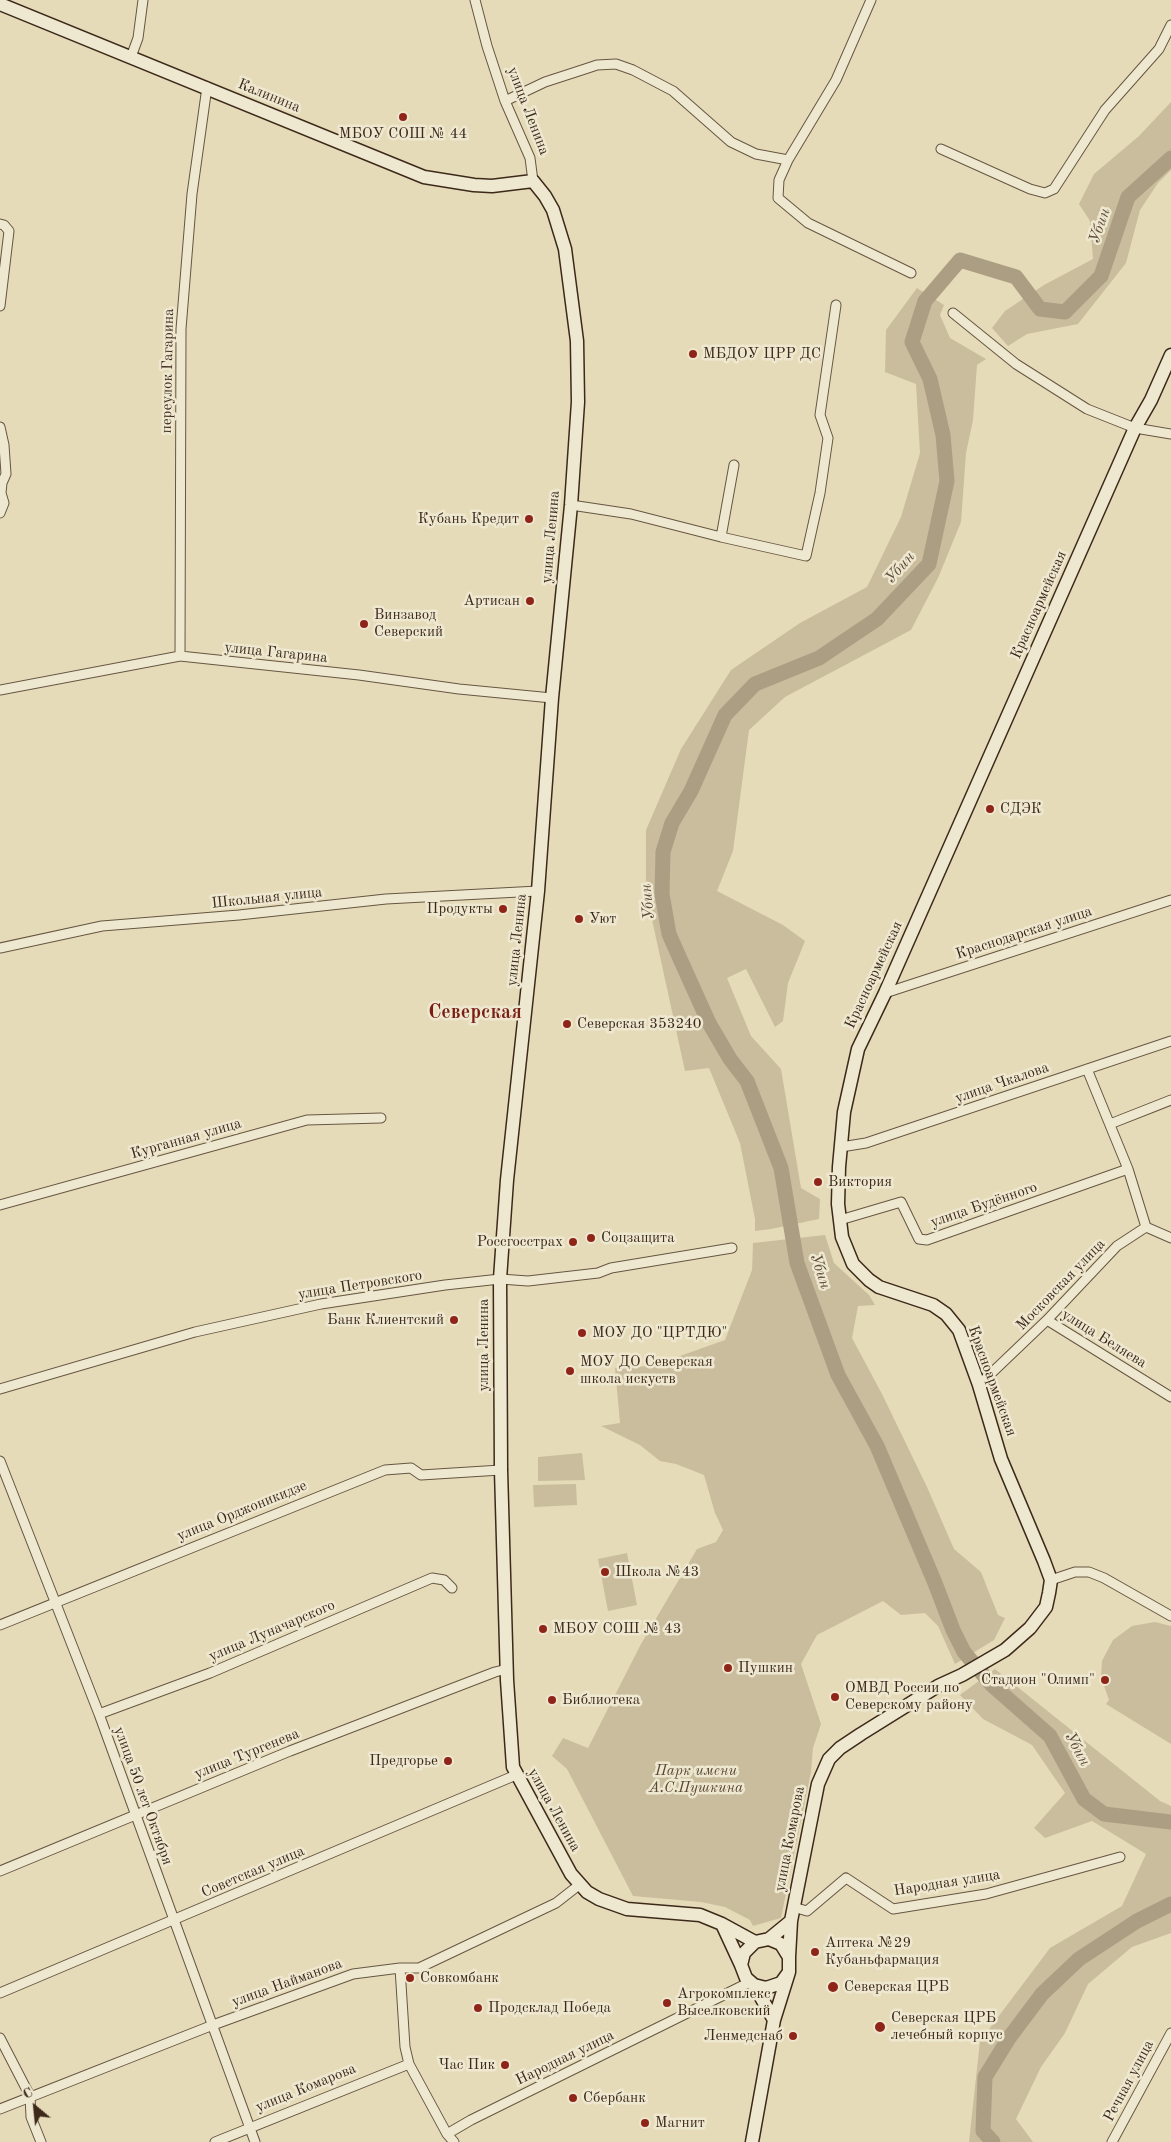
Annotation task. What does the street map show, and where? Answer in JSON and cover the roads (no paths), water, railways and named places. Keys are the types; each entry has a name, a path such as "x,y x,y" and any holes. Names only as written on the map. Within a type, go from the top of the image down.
{"street":[{"path":"131,56 138,38 143,0"},
{"name":"улица Ленина","path":"475,0 487,46 505,101 530,158 533,181 553,210 565,249 577,341 578,402 571,505 552,698 538,891 507,1180 500,1279 501,1470 506,1669 513,1768 562,1858 579,1884 599,1899 627,1909 700,1916 722,1924 755,1942"},
{"path":"872,0 836,80 788,160 779,180 778,198 808,223 911,273"},
{"name":"Калинина","path":"0,4 424,177 492,186 533,181"},
{"path":"941,149 1030,189 1045,193 1054,189 1101,116 1159,48 1171,25"},
{"path":"505,101 545,82 584,68 598,64 616,64 633,70 672,91 731,142 756,154 788,160"},
{"name":"переулок Гагарина","path":"180,656 181,329 192,194 207,87"},
{"path":"0,224 4,225 9,231 0,306"},
{"path":"571,505 631,514 806,556 820,493 828,438 820,415 836,305"},
{"path":"953,312 1016,364 1088,408 1135,428 1171,434"},
{"name":"Красноармейская","path":"1051,1580 1001,1459 979,1385 959,1330 946,1314 933,1305 879,1287 853,1264 842,1237 838,1204 840,1147 844,1112 858,1049 885,993 1135,428 1151,400 1171,355"},
{"path":"0,427 4,445 6,474 2,483 1,493 4,503 0,513"},
{"path":"721,537 734,465"},
{"name":"улица Гагарина","path":"0,690 180,656 552,698"},
{"name":"Школьная улица","path":"0,948 102,926 239,915 386,899 538,891"},
{"name":"Краснодарская улица","path":"885,993 1171,900"},
{"name":"улица Чкалова","path":"840,1147 866,1142 1171,1041"},
{"path":"1087,1069 1128,1169 1146,1227 1171,1238"},
{"path":"1110,1124 1171,1100"},
{"name":"Курганная улица","path":"0,1205 307,1120 381,1118"},
{"name":"улица Будённого","path":"840,1220 901,1202 920,1239 927,1240 1128,1169"},
{"name":"Московская улица","path":"979,1385 1047,1320 1117,1246 1146,1227"},
{"name":"улица Петровского","path":"0,1389 195,1332 301,1308 436,1286 500,1279 528,1281 598,1273 611,1268 732,1248"},
{"name":"улица Беляева","path":"1047,1320 1171,1396"},
{"name":"улица 50 лет Октября","path":"0,1461 57,1602 99,1714 134,1815 175,1920 255,2142"},
{"name":"улица Орджоникидзе","path":"0,1625 230,1530 384,1470 411,1468 421,1475 501,1470"},
{"path":"1051,1580 1075,1572 1089,1572 1104,1578 1171,1616"},
{"name":"улица Луначарского","path":"99,1714 210,1673 432,1578 444,1580 452,1588"},
{"name":"улица Комарова","path":"790,1957 791,1921 818,1784 829,1759 840,1748 860,1734 938,1686 962,1675 1005,1650 1030,1628 1046,1607 1051,1580"},
{"name":"улица Тургенева","path":"0,1871 290,1751 506,1669"},
{"name":"Советская улица","path":"0,1994 516,1775"},
{"name":"Народная улица","path":"794,1908 806,1911 846,1878 893,1909 986,1894 1120,1857"},
{"name":"улица Найманова","path":"0,2109 213,2025 353,1974 400,1968 419,1968 556,1904 579,1884"},
{"path":"742,1965 744,1954 755,1942 769,1939 791,1921"},
{"path":"722,1924 742,1965 746,1978 752,1984 774,2020"},
{"path":"752,2142 774,2020 789,1972 790,1957 781,1944 769,1939"},
{"path":"400,1968 405,2048 409,2064 454,2142"},
{"path":"752,1984 766,1988 781,1983 789,1972"},
{"name":"Народная улица","path":"448,2134 471,2120 752,1984"},
{"name":"Речная улица","path":"1112,2142 1171,2033"},
{"path":"0,2038 30,2096 31,2117 41,2142"},
{"name":"улица Комарова","path":"215,2142 409,2064"}],"waterway":[{"name":"Убин","path":"1171,158 1128,197 1101,276 1065,312 1040,309 1016,277 960,260 925,301 912,342 930,379 943,435 947,481 929,564 877,619 819,658 755,684 725,715 691,791 672,823 663,852 662,894 669,934 709,1023 730,1059 747,1081 781,1168 797,1263 838,1375 877,1446 953,1630 964,1652 991,1684 1050,1736 1084,1799 1104,1814 1171,1822"},
{"name":"Убин","path":"993,2142 983,2131 985,2077 1009,2038 1042,1994 1079,1959 1137,1921 1171,1904"}],"place":[{"name":"МБОУ СОШ № 44","path":"403,117"},
{"name":"МБДОУ ЦРР ДС","path":"693,354"},
{"name":"Кубань Кредит","path":"529,519"},
{"name":"Артисан","path":"530,601"},
{"name":"Винзавод Северский","path":"364,624"},
{"name":"СДЭК","path":"990,809"},
{"name":"Продукты","path":"503,909"},
{"name":"Уют","path":"579,919"},
{"name":"Северская 353240","path":"567,1024"},
{"name":"Виктория","path":"818,1182"},
{"name":"Соцзащита","path":"591,1238"},
{"name":"Россгосстрах","path":"573,1242"},
{"name":"Банк Клиентский","path":"454,1320"},
{"name":"МОУ ДО \"ЦРТДЮ\"","path":"582,1333"},
{"name":"МОУ ДО Северская школа искуств","path":"570,1371"},
{"name":"Школа №43","path":"605,1572"},
{"name":"МБОУ СОШ № 43","path":"543,1629"},
{"name":"Пушкин","path":"728,1668"},
{"name":"Стадион \"Олимп\"","path":"1105,1680"},
{"name":"ОМВД России по Северскому району","path":"835,1697"},
{"name":"Библиотека","path":"552,1700"},
{"name":"Предгорье","path":"448,1761"},
{"name":"Аптека №29 Кубаньфармация","path":"815,1952"},
{"name":"Совкомбанк","path":"410,1978"},
{"name":"Северская ЦРБ","path":"833,1987"},
{"name":"Агрокомплекс Выселковский","path":"667,2003"},
{"name":"Продсклад Победа","path":"478,2008"},
{"name":"Северская ЦРБ лечебный корпус","path":"880,2027"},
{"name":"Ленмедснаб","path":"793,2036"},
{"name":"Час Пик","path":"505,2065"},
{"name":"Сбербанк","path":"573,2098"},
{"name":"Магнит","path":"645,2123"}],"district":[{"name":"Северская","path":"475,1013"}],"park label":[{"name":"Парк имени А.С.Пушкина","path":"696,1780"}]}
